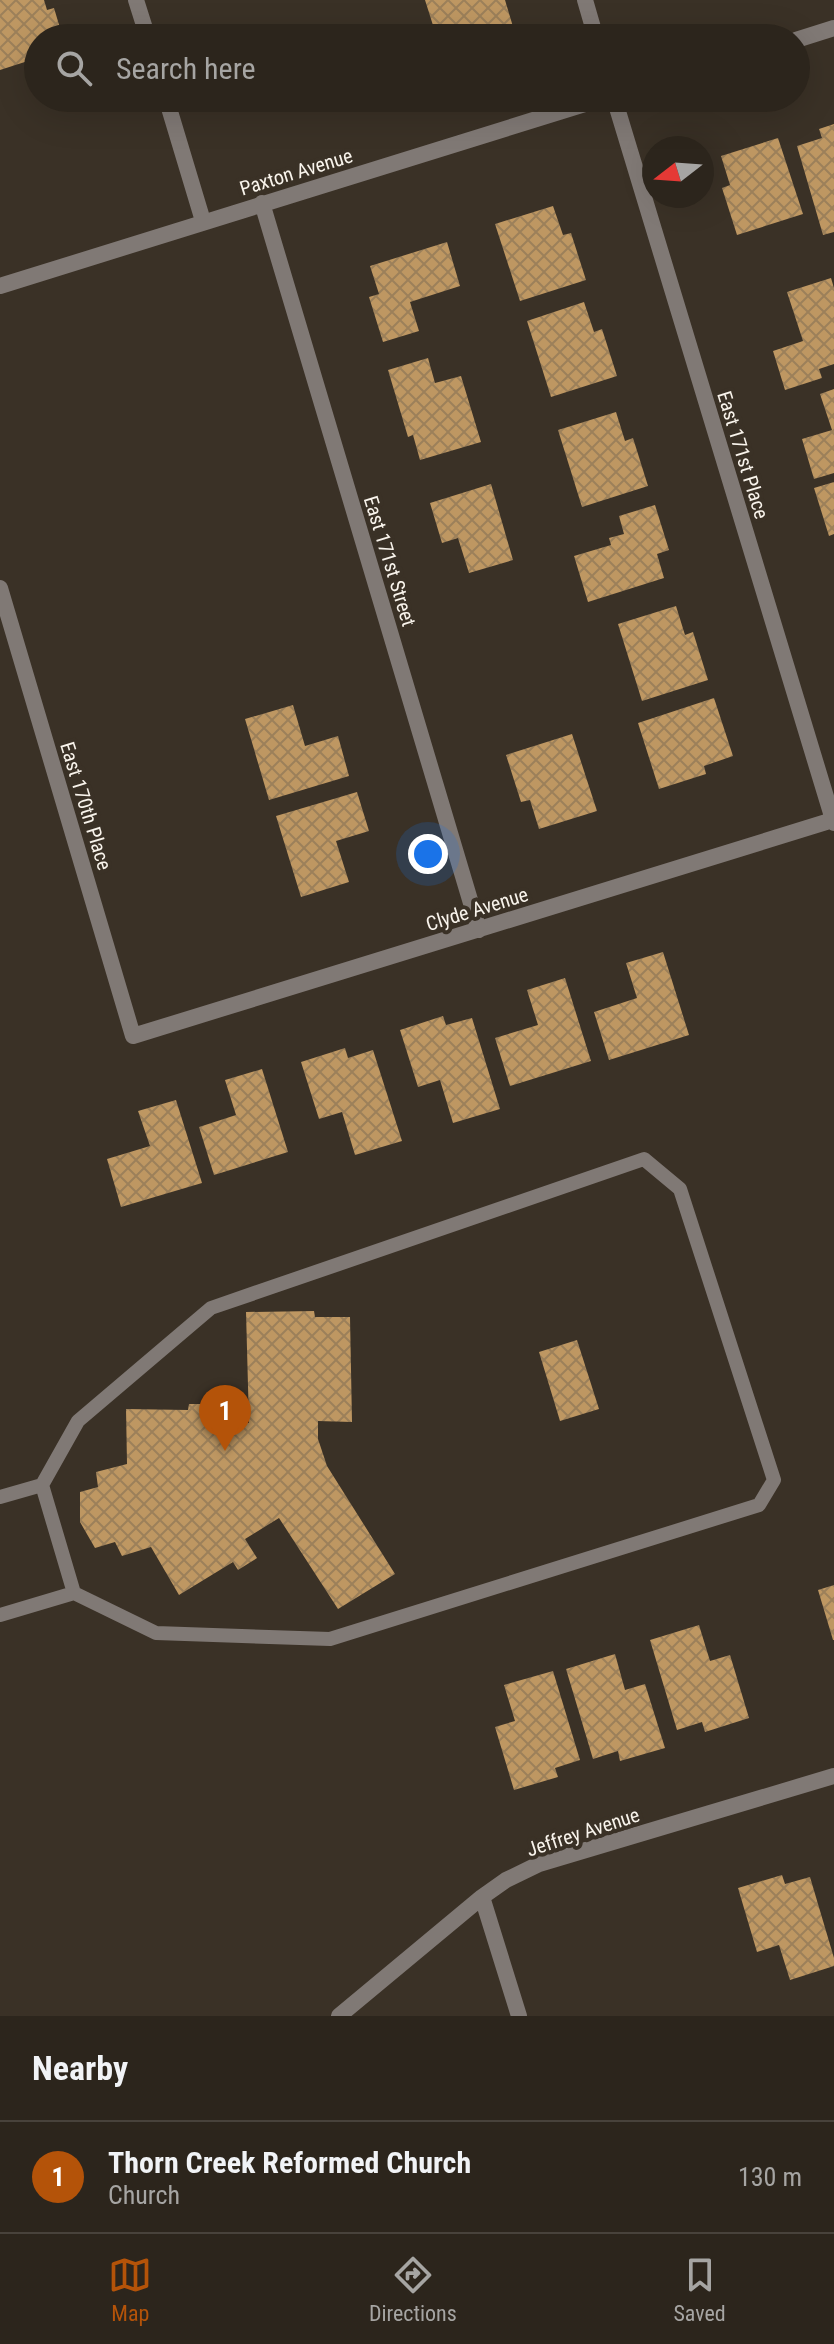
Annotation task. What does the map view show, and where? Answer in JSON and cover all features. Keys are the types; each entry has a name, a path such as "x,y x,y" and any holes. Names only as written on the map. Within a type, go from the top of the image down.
{"street":[{"path":"136,0 144,24"},
{"path":"585,0 592,24"},
{"path":"810,36 834,28"},
{"path":"170,112 203,221"},
{"name":"Paxton Avenue","path":"0,286 558,112"},
{"name":"East 171st Place","path":"618,112 834,822"},
{"name":"East 171st Street","path":"262,203 479,930"},
{"name":"East 170th Place","path":"0,588 133,1036"},
{"name":"Clyde Avenue","path":"133,1036 834,822"},
{"name":"Jeffrey Avenue","path":"339,2016 482,1897 506,1880 539,1864 834,1776"},
{"path":"482,1897 519,2016"}],"lane":[{"path":"0,1497 42,1485 78,1421 211,1308 644,1159 680,1189 774,1480 759,1505 330,1639 156,1633 74,1593 0,1615"},
{"path":"42,1485 74,1593"}],"building":[{"path":"0,0 44,0 47,10 54,8 59,24 24,24 24,62 0,70"},
{"path":"425,0 505,0 512,24 433,24"},
{"path":"834,124 834,232 823,235 797,146 822,138 819,129"},
{"path":"778,138 803,214 737,235 722,188 730,185 721,156"},
{"path":"553,206 563,235 571,233 586,280 520,301 495,224"},
{"path":"447,242 460,286 410,302 419,331 383,342 369,297 379,294 370,266"},
{"path":"831,278 834,288 834,364 819,369 822,378 785,390 773,351 803,341 787,292"},
{"path":"584,302 594,332 602,329 617,376 551,397 527,321"},
{"path":"428,358 435,383 461,376 481,442 420,460 413,435 408,437 388,370"},
{"path":"834,389 834,473 814,479 802,439 832,430 820,394"},
{"path":"616,412 625,441 633,438 648,486 582,507 558,430"},
{"path":"834,482 834,534 829,536 814,488"},
{"path":"491,484 513,560 469,573 458,538 442,543 430,503"},
{"path":"655,505 669,550 657,554 664,578 588,602 574,556 611,545 609,538 624,534 619,516"},
{"path":"676,606 685,635 693,632 708,680 642,701 618,624"},
{"path":"714,698 733,756 704,766 706,774 659,789 638,723"},
{"path":"293,705 305,746 338,736 349,776 269,800 245,719"},
{"path":"572,734 597,811 539,829 530,800 521,802 506,755"},
{"path":"357,792 369,831 336,841 349,882 301,897 276,816"},
{"path":"663,952 689,1035 609,1060 594,1012 637,998 626,963"},
{"path":"565,978 591,1061 510,1086 495,1038 538,1025 527,990"},
{"path":"443,1016 446,1025 472,1018 500,1109 453,1123 440,1080 418,1087 400,1030"},
{"path":"345,1048 348,1058 373,1050 402,1141 355,1155 342,1112 319,1119 301,1062"},
{"path":"262,1069 288,1152 214,1175 199,1127 236,1115 225,1080"},
{"path":"176,1100 202,1183 121,1207 107,1159 150,1146 138,1111"},
{"path":"314,1311 315,1317 350,1317 352,1422 318,1421 318,1439 327,1466 395,1574 338,1609 279,1518 245,1539 257,1558 238,1570 233,1562 179,1595 151,1547 122,1556 115,1542 95,1548 80,1522 80,1492 98,1487 96,1472 127,1464 126,1409 188,1410 189,1404 210,1404 211,1422 249,1423 246,1312"},
{"path":"577,1340 599,1409 560,1421 539,1352"},
{"path":"834,1585 834,1640 833,1640 818,1590"},
{"path":"699,1625 710,1661 730,1655 749,1718 705,1732 702,1722 677,1730 650,1640"},
{"path":"615,1654 625,1690 645,1684 665,1748 620,1761 618,1751 593,1759 566,1669"},
{"path":"553,1671 580,1760 555,1768 558,1777 514,1790 495,1727 515,1721 504,1685"},
{"path":"782,1875 785,1884 810,1877 834,1958 834,1966 790,1980 779,1945 757,1952 738,1888"}],"place":[{"name":"Thorn Creek Reformed Church","path":"225,1451"}]}
